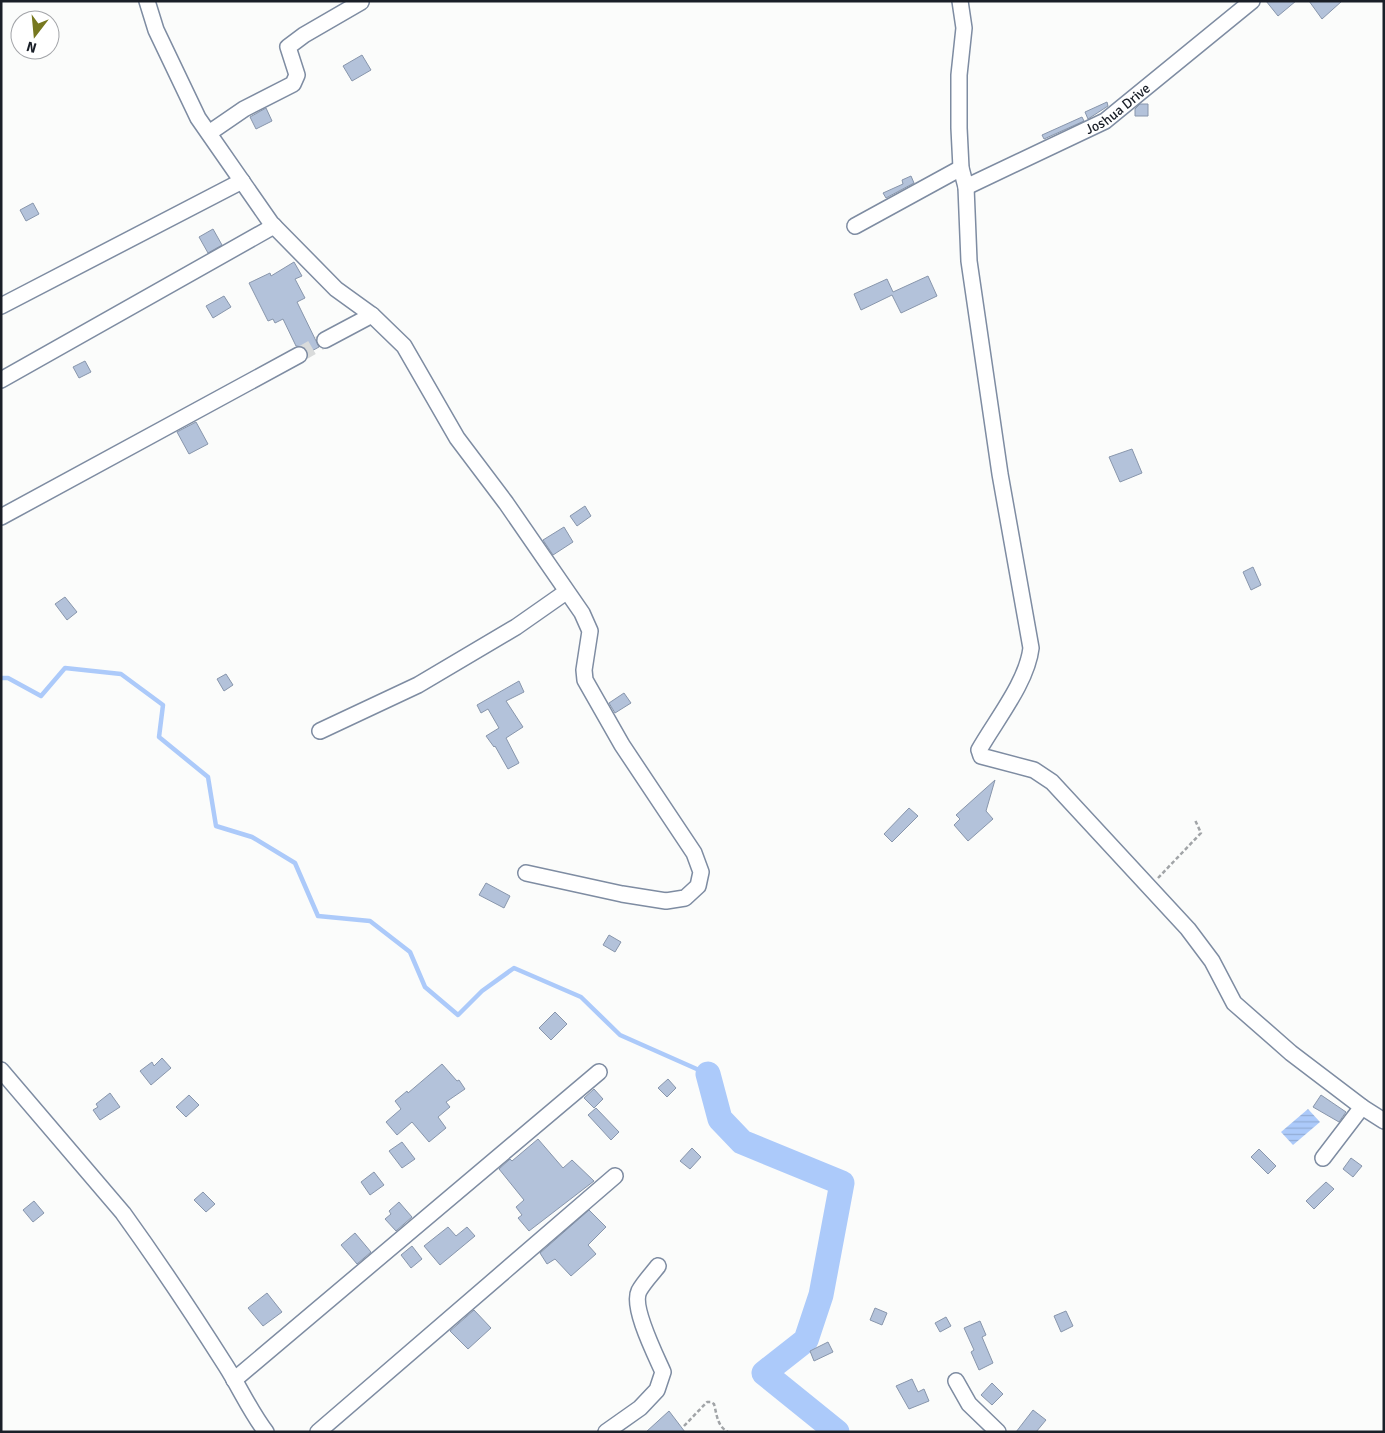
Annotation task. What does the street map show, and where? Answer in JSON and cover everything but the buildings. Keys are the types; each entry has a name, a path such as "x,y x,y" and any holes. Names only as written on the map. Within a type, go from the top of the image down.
{"street":[{"path":"147,1 156,30 189,102 242,182 274,226 336,289 372,314 404,346 457,438 506,503 582,613 590,632 584,670 585,680 622,745 694,853 701,872 698,886 692,894 685,898 666,901 622,894 526,873"},
{"path":"960,1 964,28 959,75 961,168 966,187 970,261 988,400 1032,648 1030,658 1014,692 979,750 981,756 1034,770 1052,782 1188,929 1212,961 1234,1003 1284,1047 1362,1107 1384,1121"},
{"name":"Joshua Drive","path":"966,187 1105,121 1252,1"},
{"path":"209,133 244,109 293,84 297,75 288,47 304,35 361,2"},
{"path":"855,226 961,168"},
{"path":"1,306 242,182"},
{"path":"1,380 274,226"},
{"path":"326,340 372,314"},
{"path":"1,517 298,356"},
{"path":"320,732 418,685 516,626 566,592"},
{"path":"1,1070 123,1213 172,1281 234,1380 253,1415 266,1432"},
{"path":"234,1380 599,1072"},
{"path":"1323,1158 1362,1107"},
{"path":"318,1432 615,1176"},
{"path":"606,1432 640,1408 657,1390 663,1372 649,1341 636,1301 638,1292 658,1266"},
{"path":"956,1381 969,1404 998,1432"}],"path":[{"path":"1150,886 1201,833 1195,820"},
{"path":"684,1426 707,1402 711,1402 714,1404 717,1420 727,1432"}],"water":[{"path":"1308,1109 1320,1122 1293,1145 1281,1132"}],"waterway":[{"path":"1,678 8,678 41,696 65,668 121,674 163,705 159,737 208,777 216,826 252,837 295,863 318,916 370,921 410,952 425,987 458,1015 482,991 514,968 581,997 620,1035 708,1074"},
{"path":"708,1074 720,1119 742,1142 842,1183 821,1295 806,1340 764,1373 837,1432"}],"tunnel":[{"path":"299,355 325,340"}]}
